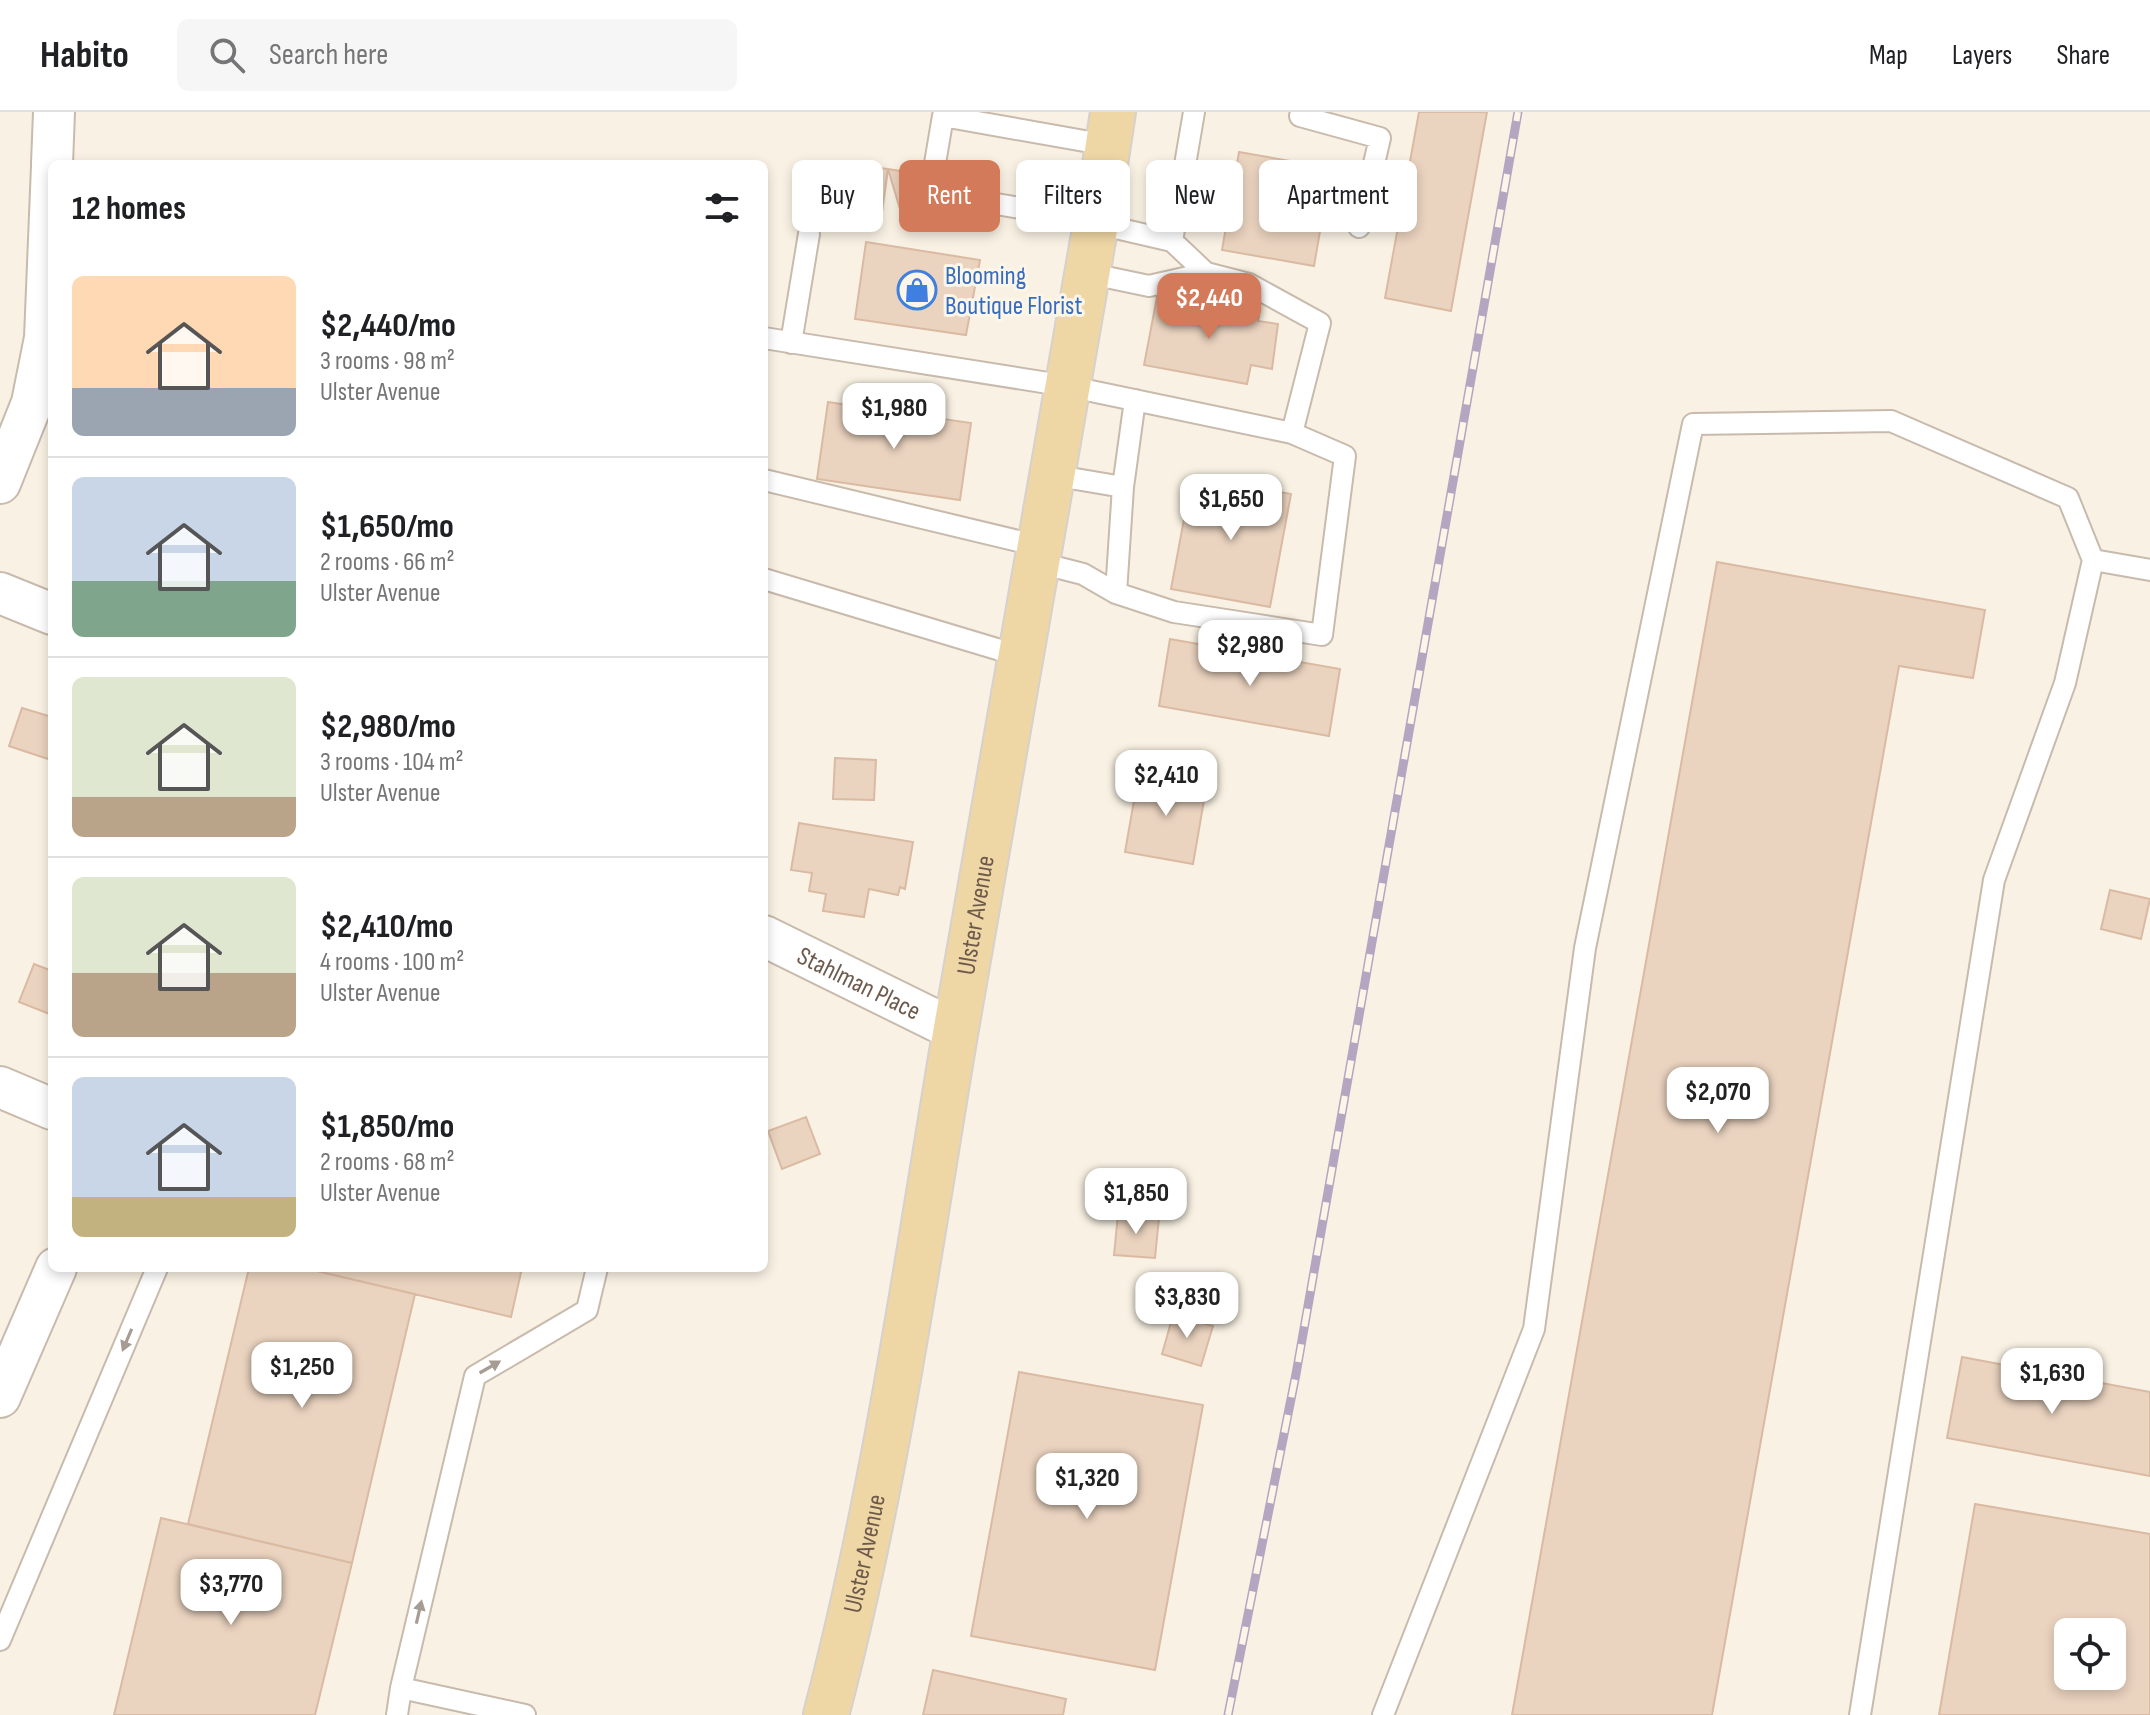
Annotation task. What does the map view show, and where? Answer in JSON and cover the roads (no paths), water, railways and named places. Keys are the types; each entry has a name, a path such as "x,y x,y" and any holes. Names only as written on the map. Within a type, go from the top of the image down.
{"main road":[{"name":"Ulster Avenue","path":"1105,160 1110,128"},
{"name":"Ulster Avenue","path":"826,1715 847,1636 892,1416 955,1030 1094,232"}],"street":[{"path":"52,160 54,112"},
{"path":"0,483 32,403 45,338 48,264"},
{"path":"0,593 48,612"},
{"name":"Stahlman Place","path":"768,938 955,1030"},
{"path":"0,1087 48,1107"},
{"path":"0,1397 54,1272"}],"lane":[{"path":"1172,241 1194,112"},
{"path":"1294,113 1380,138 1375,160"},
{"path":"1016,207 930,193 943,116 1110,128"},
{"path":"1130,231 1172,241 1206,273"},
{"path":"791,343 809,234"},
{"path":"1087,273 1149,286 1206,273 1249,284 1320,323 1292,433"},
{"path":"768,339 1067,386 1292,433 1345,456 1322,635 1174,612 1116,593 1038,554 768,481"},
{"path":"1116,593 1123,487 1135,400"},
{"path":"1383,1715 1534,1329 1585,948 1693,424 1891,421 2068,498 2093,560 2065,683 1994,880 1860,1715"},
{"path":"1052,475 1123,487"},
{"path":"2093,560 2150,570"},
{"path":"768,580 1020,656"},
{"path":"0,1640 8,1601 155,1272"},
{"path":"397,1715 475,1376 587,1310 596,1272"},
{"path":"401,1688 525,1715"}],"railway":[{"path":"1228,1715 1296,1374 1518,112"}],"place":[{"name":"Blooming Boutique Florist","path":"917,290"}]}
